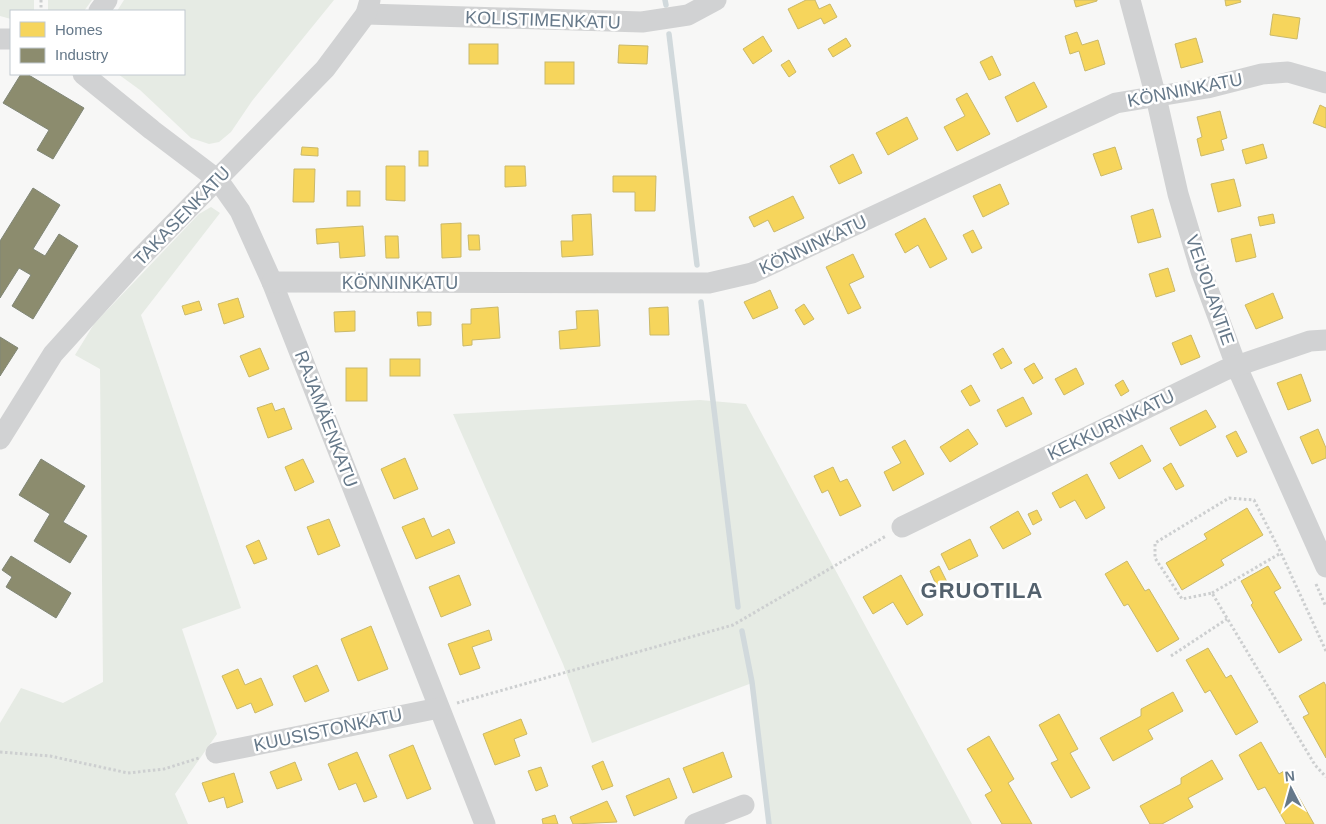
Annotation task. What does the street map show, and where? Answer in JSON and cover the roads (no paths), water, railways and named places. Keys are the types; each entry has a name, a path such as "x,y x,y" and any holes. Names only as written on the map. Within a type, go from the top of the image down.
{"street":[{"name":"KOLISTIMENKATU","path":"368,7 642,22 688,15 716,0"},
{"name":"VEIJOLANTIE","path":"1130,0 1156,97 1178,194 1201,271 1236,365 1326,567"},
{"name":"TAKASENKATU","path":"0,439 54,354 138,260 325,70 368,7"},
{"name":"KÖNNINKATU","path":"272,282 709,283 752,273 1116,103 1156,97 1262,74 1288,72 1326,83"},
{"name":"RAJAMÄENKATU","path":"84,75 218,180 240,211 272,282 486,824"},
{"name":"KEKKURINKATU","path":"902,527 1236,365 1310,341 1326,340"},
{"name":"KUUSISTONKATU","path":"216,753 439,708"},
{"path":"695,824 744,805"}],"waterway":[{"path":"665,0 666,5"},
{"path":"669,34 697,265"},
{"path":"701,302 738,607"},
{"path":"742,631 752,682 769,824"}],"district":[{"name":"GRUOTILA","path":"982,590"}]}
